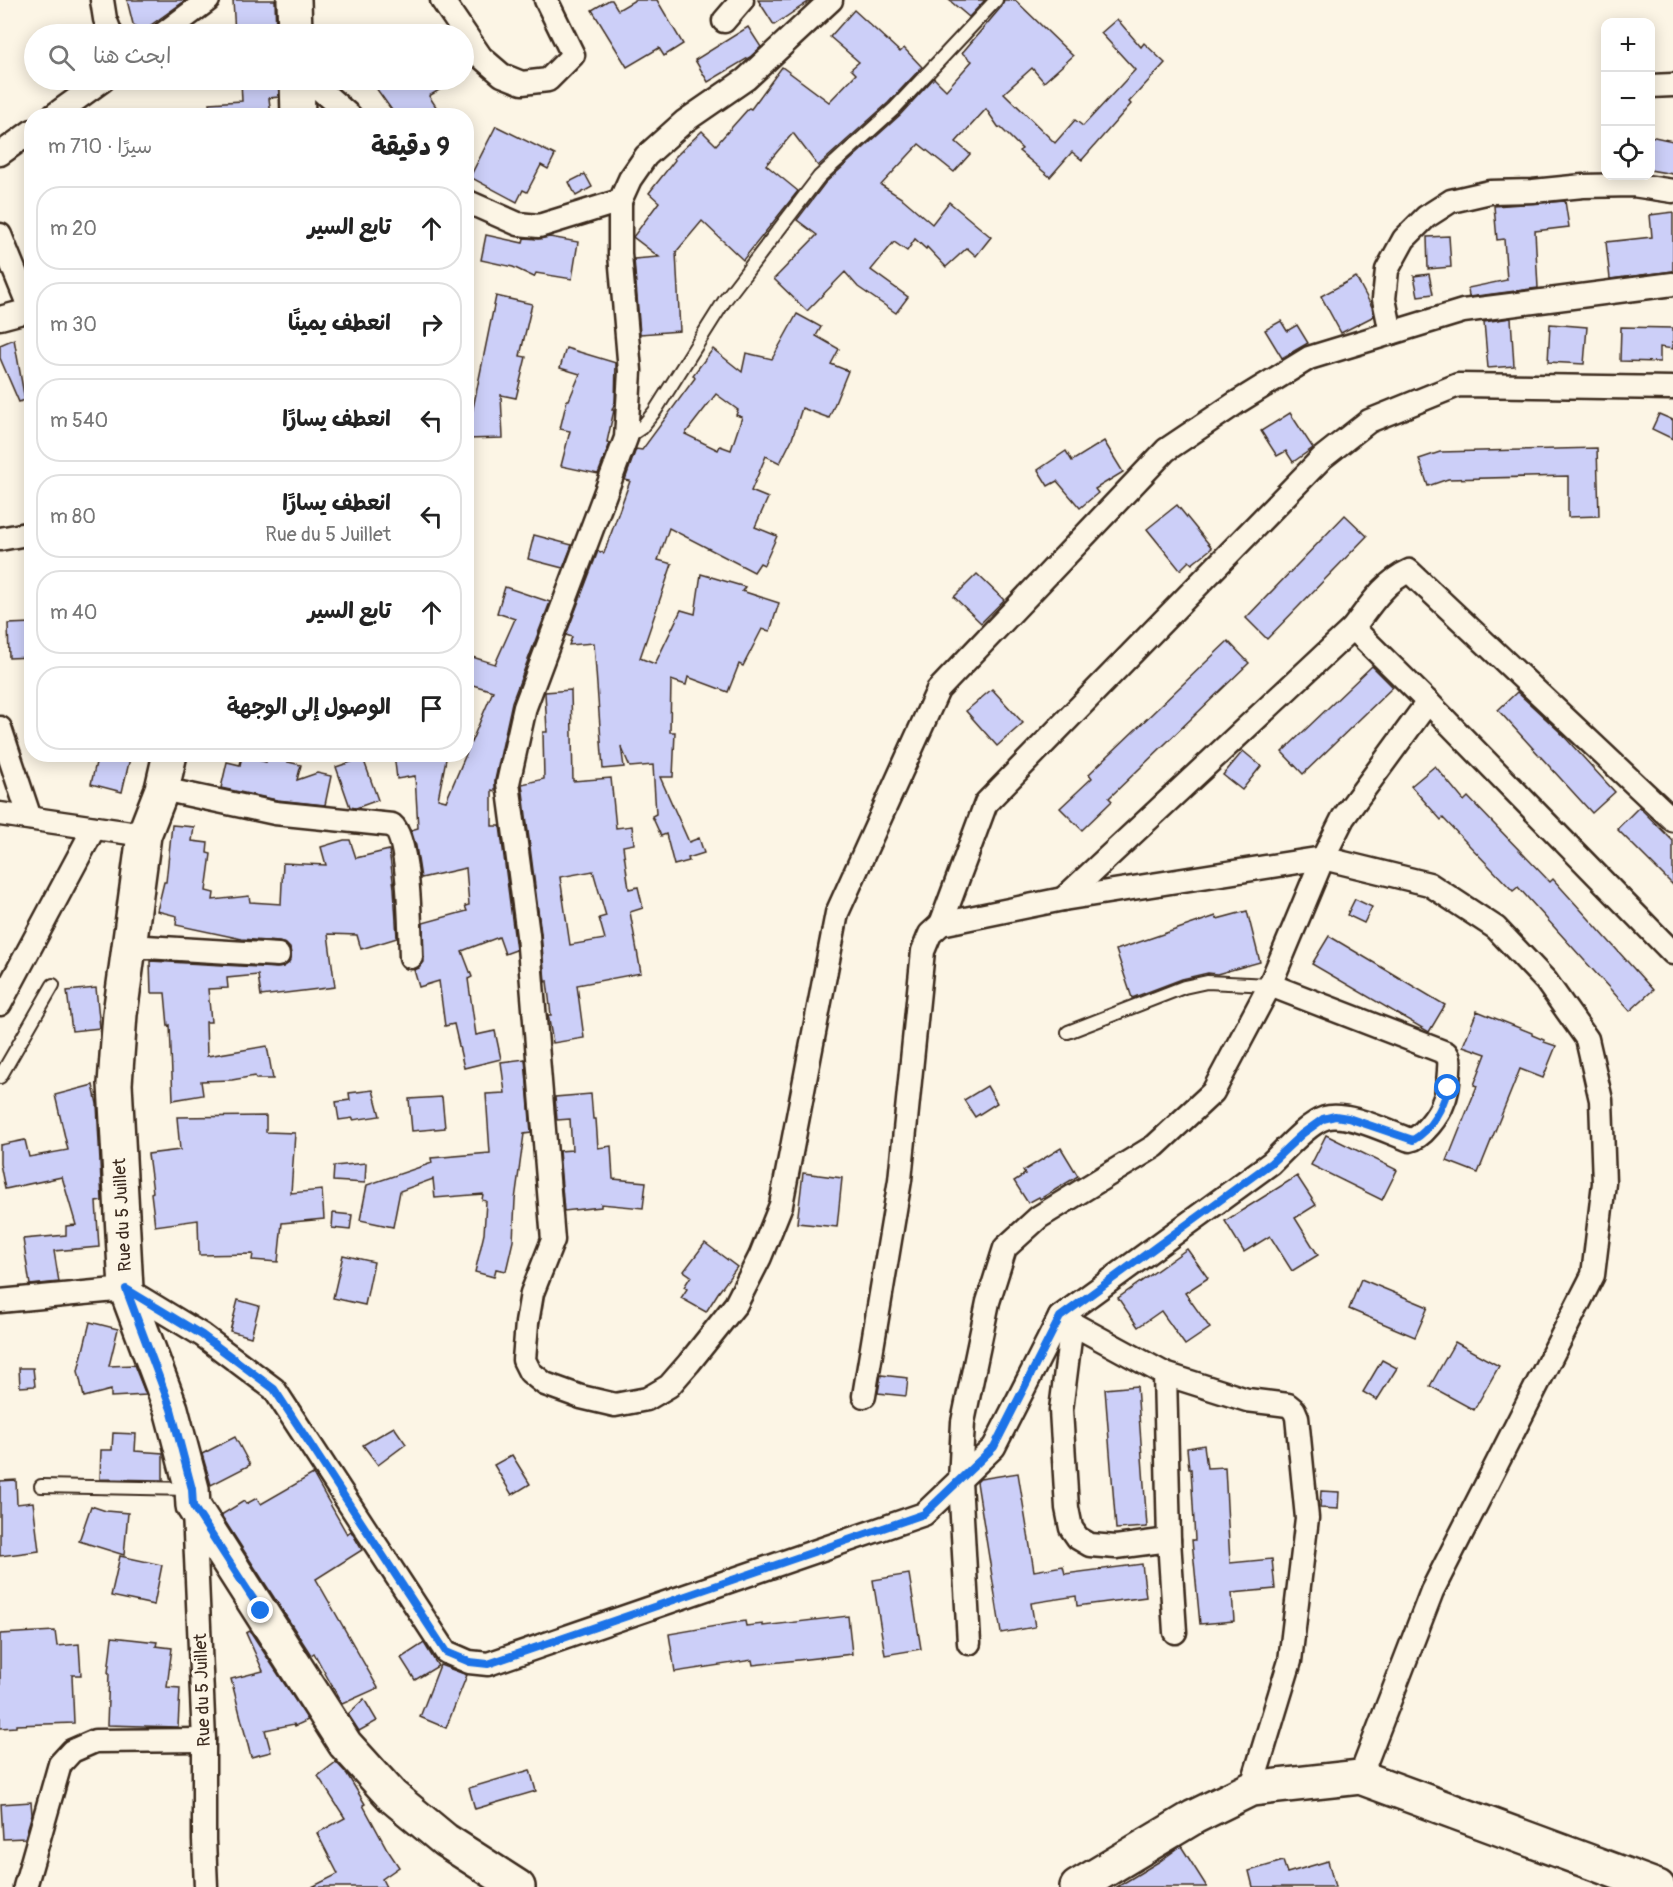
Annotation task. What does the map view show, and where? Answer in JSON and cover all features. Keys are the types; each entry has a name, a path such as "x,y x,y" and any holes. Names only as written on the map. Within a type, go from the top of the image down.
{"street":[{"path":"102,0 107,24"},
{"path":"176,24 208,0"},
{"path":"294,0 295,24"},
{"path":"442,0 458,24"},
{"path":"474,47 481,57 502,75 522,83 548,80 573,55 546,0"},
{"path":"724,21 741,0"},
{"path":"831,0 746,79 685,122 645,156 630,179 620,201 620,254 630,371 626,438 525,707 508,783 528,934 552,1240 532,1293 524,1360 530,1372 545,1384 580,1397 615,1405 647,1399 669,1386 736,1304 760,1257 781,1205 837,913 938,690 1166,450 1309,358 1463,311 1673,284"},
{"path":"1655,86 1673,85"},
{"path":"64,108 88,90"},
{"path":"297,90 298,108"},
{"path":"320,90 341,108"},
{"path":"0,154 24,137"},
{"path":"1390,333 1384,299 1387,270 1404,239 1426,217 1450,201 1490,192 1583,186 1633,185 1673,191"},
{"path":"474,205 518,224 539,226 620,201"},
{"path":"0,236 24,295"},
{"path":"0,318 24,313"},
{"path":"864,1396 900,1180 923,951 930,934 941,924 986,803 1322,458 1369,421 1458,386 1673,388"},
{"path":"0,539 24,534"},
{"path":"1063,899 1353,628 1385,587 1396,577 1409,572 1673,820"},
{"path":"1353,628 1673,953"},
{"path":"969,1643 960,1480 963,1422 988,1302 1005,1248 1040,1217 1155,1146 1214,1092 1270,985 1342,818 1428,702"},
{"path":"0,728 30,818"},
{"name":"Rue du 5 Juillet","path":"168,762 162,789 144,835 120,1014 115,1084 126,1289 171,1409 193,1498 204,1740 206,1887"},
{"path":"162,789 275,813 392,825 400,835 410,904 411,957"},
{"path":"0,814 144,835"},
{"path":"0,1004 94,828"},
{"path":"941,924 1063,899 1323,858 1428,884 1496,928 1546,981 1587,1039 1601,1100 1604,1183 1593,1275 1431,1591 1359,1777"},
{"path":"129,946 278,955"},
{"path":"0,1301 126,1289 202,1335 274,1389 446,1652 470,1662 488,1664 924,1514 994,1447 1066,1320 1271,1163 1302,1134 1323,1119 1335,1116 1348,1118 1413,1140 1425,1131 1443,1105 1448,1088 1450,1059 1446,1053 1270,985"},
{"path":"1066,1320 1165,1374 1248,1400 1288,1405 1297,1417 1307,1518 1290,1661 1251,1789"},
{"path":"1066,1320 1061,1410 1067,1508 1071,1528 1078,1538 1090,1545 1116,1547 1169,1540"},
{"path":"1165,1374 1169,1540 1175,1632"},
{"path":"193,1498 345,1744 392,1796 445,1840 518,1887"},
{"path":"25,1887 60,1764 72,1751 95,1741 204,1740"},
{"path":"1077,1887 1194,1817 1251,1789 1359,1777 1658,1887"}],"lane":[{"path":"626,438 641,428 655,411 725,300 819,177 894,110 996,0"},
{"path":"1068,1032 1184,987 1207,982 1270,985"},
{"path":"0,1077 53,985"},
{"path":"41,1486 193,1498"}],"building":[{"path":"127,0 186,0 152,24 133,24"},
{"path":"233,0 275,0 276,24 234,24"},
{"path":"612,0 618,10 635,0 657,0 683,44 664,56 659,48 627,67 592,10"},
{"path":"758,0 811,0 774,25"},
{"path":"949,0 985,0 969,17"},
{"path":"1004,0 1015,0 1073,56 1044,82 1032,68 1004,93 1055,143 1075,120 1083,126 1135,70 1101,33 1117,19 1141,47 1144,43 1165,63 1129,102 1131,104 1082,160 1072,152 1050,177 1019,151 1022,149 999,128 986,109 956,142 970,154 954,172 919,144 881,185 903,199 932,224 949,202 991,237 976,256 967,248 946,267 927,247 926,249 915,239 907,251 894,242 871,270 908,297 896,313 858,287 845,272 807,311 774,279 817,235 797,220 825,183 900,115 934,78 946,90 972,61 962,53 1002,6"},
{"path":"854,10 900,52 904,48 922,67 888,103 818,166 793,133 766,165 798,191 743,260 702,221 676,252 680,331 640,334 634,259 659,257 633,237 659,202 649,193 675,160 674,158 702,131 716,145 749,108 751,109 782,67 829,102 856,74 851,69 859,62 830,37"},
{"path":"748,27 761,47 750,57 708,82 695,60"},
{"path":"241,90 279,90 279,97 269,98 270,108 209,108 209,103 242,101"},
{"path":"377,90 439,90 429,96 437,108 390,108"},
{"path":"496,126 555,155 548,169 541,165 527,192 523,190 517,202 474,179 474,169"},
{"path":"1655,137 1673,141 1673,174 1655,171"},
{"path":"585,174 592,187 576,196 569,182"},
{"path":"1565,201 1569,227 1535,231 1538,288 1469,297 1468,288 1507,280 1504,239 1497,240 1494,206"},
{"path":"1673,212 1673,271 1610,279 1606,242 1652,237 1650,215"},
{"path":"486,235 523,243 524,238 550,237 578,242 572,279 536,273 534,277 513,267 481,260"},
{"path":"1449,236 1451,267 1428,269 1427,237"},
{"path":"1429,274 1433,294 1418,296 1414,276"},
{"path":"1356,277 1372,307 1374,316 1341,333 1321,296"},
{"path":"496,296 532,304 520,356 526,357 516,398 501,395 503,438 474,439 474,403"},
{"path":"797,314 821,327 816,336 839,349 831,364 848,371 829,418 802,408 792,439 780,463 766,456 751,491 768,498 755,527 777,536 764,565 760,563 754,572 669,528 658,560 672,564 640,658 655,664 681,610 695,614 701,574 745,587 742,591 779,603 770,631 762,629 743,666 739,664 728,692 688,677 686,685 671,680 670,732 675,732 673,777 660,777 689,842 699,838 704,853 688,858 689,861 674,865 666,834 661,836 652,816 656,814 653,765 630,767 621,746 624,767 603,769 594,643 569,645 572,637 566,635 598,551 604,553 630,481 625,480 636,449 642,450 695,378 693,375 713,349 742,372 746,353 772,359","holes":["716,394 738,410 736,415 742,417 731,450 720,446 718,450 685,434"]},
{"path":"1511,318 1514,366 1488,368 1484,322"},
{"path":"1281,321 1287,331 1297,325 1308,343 1282,358 1265,330"},
{"path":"1550,324 1587,327 1584,364 1548,362"},
{"path":"1621,327 1673,328 1673,349 1660,347 1660,362 1620,361"},
{"path":"14,339 24,400 19,402 0,358 0,345"},
{"path":"566,348 616,363 615,402 607,442 610,443 598,474 561,466 570,431 560,429 567,400 580,374 560,368"},
{"path":"1290,413 1313,448 1293,462 1286,451 1277,456 1261,431"},
{"path":"1659,414 1673,420 1673,439 1652,429"},
{"path":"1104,441 1123,472 1095,489 1098,493 1080,508 1057,481 1048,486 1038,470 1066,451 1072,461"},
{"path":"1597,448 1599,516 1568,517 1568,476 1448,479 1428,486 1419,459 1440,452"},
{"path":"1177,505 1212,548 1192,564 1189,561 1180,570 1147,529"},
{"path":"1345,515 1367,536 1267,639 1246,618"},
{"path":"534,535 572,545 563,568 528,559"},
{"path":"977,574 1004,600 981,623 954,597"},
{"path":"505,587 550,602 512,702 495,780 495,791 492,790 492,826 500,826 516,950 505,954 499,937 462,951 472,977 468,979 476,1035 495,1031 501,1059 464,1068 454,1024 445,1026 439,981 419,987 414,970 424,962 423,923 467,911 465,906 469,905 466,868 421,878 411,830 418,828 415,776 397,779 395,762 445,762 438,799 446,801 463,762 474,762 474,735 493,691 474,685 474,657 495,664 515,619 497,613"},
{"path":"24,623 24,657 9,658 8,624"},
{"path":"1228,641 1249,663 1109,798 1112,801 1082,830 1060,808 1092,778 1089,774"},
{"path":"1372,666 1393,687 1303,774 1282,752"},
{"path":"992,689 1023,723 997,746 966,711"},
{"path":"571,690 573,781 611,778 616,828 632,826 634,844 623,846 629,889 638,887 643,908 630,912 641,973 577,985 584,1038 553,1043 522,784 544,779 543,732 547,732 545,692","holes":["593,871 606,916 599,918 605,939 570,945 560,877"]},
{"path":"1517,692 1560,732 1615,792 1592,813 1498,710"},
{"path":"1243,751 1261,766 1242,790 1223,775"},
{"path":"96,762 129,762 122,792 91,784"},
{"path":"227,762 240,765 241,762 288,762 301,765 297,780 317,773 331,776 325,805 277,800 221,788"},
{"path":"351,762 364,762 378,800 356,808 350,807 336,767"},
{"path":"1435,766 1464,801 1468,797 1550,882 1553,879 1653,990 1630,1011 1518,887 1513,891 1443,818 1441,820 1411,786"},
{"path":"1639,807 1673,841 1673,885 1617,829"},
{"path":"172,825 194,827 192,841 208,843 207,853 211,854 206,891 214,893 213,900 249,896 250,902 281,904 283,863 326,865 321,847 344,840 350,840 356,858 389,850 397,938 361,949 357,935 328,934 335,987 261,996 258,975 227,978 228,988 208,989 211,1022 206,1022 207,1056 267,1046 273,1079 256,1079 255,1076 232,1080 201,1081 203,1095 173,1100 170,1025 168,1026 165,993 151,993 150,961 277,968 289,963 291,955 290,948 286,944 242,939 176,925 177,916 157,911 164,882 166,882"},
{"path":"1355,899 1372,907 1364,923 1347,915"},
{"path":"1247,911 1260,962 1217,974 1208,973 1182,979 1132,998 1116,950 1216,916 1217,919"},
{"path":"1329,936 1445,1005 1429,1032 1312,964"},
{"path":"96,988 100,1028 72,1031 67,991"},
{"path":"1477,1011 1532,1033 1544,1042 1556,1046 1543,1078 1520,1069 1478,1173 1447,1161 1477,1086 1474,1085 1486,1054 1463,1046"},
{"path":"525,1059 531,1133 524,1134 515,1200 513,1241 506,1271 496,1269 494,1277 475,1272 484,1234 486,1201 482,1200 483,1194 435,1198 433,1179 400,1191 393,1227 360,1220 367,1185 432,1163 431,1158 490,1153 486,1094 505,1093 501,1062"},
{"path":"93,1085 97,1104 102,1201 96,1202 99,1247 54,1251 59,1282 30,1285 23,1239 66,1235 66,1226 76,1225 62,1177 5,1189 0,1164 0,1145 25,1140 29,1157 68,1150 55,1095"},
{"path":"987,1086 997,1103 975,1117 964,1100"},
{"path":"373,1090 380,1116 339,1120 336,1102 350,1100 349,1093"},
{"path":"591,1094 598,1148 611,1146 613,1179 646,1182 643,1208 601,1204 601,1207 564,1211 559,1151 572,1150 570,1119 557,1120 555,1097"},
{"path":"442,1097 445,1128 412,1131 409,1099"},
{"path":"266,1116 266,1132 295,1133 291,1193 322,1190 324,1219 282,1223 278,1262 252,1260 253,1254 199,1255 198,1220 155,1226 148,1154 180,1150 177,1117"},
{"path":"1326,1135 1397,1170 1382,1200 1311,1165"},
{"path":"1061,1148 1078,1176 1040,1199 1039,1197 1028,1203 1014,1181 1025,1174 1023,1171"},
{"path":"366,1163 365,1183 333,1181 334,1166"},
{"path":"803,1173 842,1178 837,1227 797,1223"},
{"path":"1297,1176 1316,1205 1295,1218 1318,1255 1292,1271 1270,1236 1244,1252 1225,1221"},
{"path":"333,1213 352,1215 350,1230 332,1228"},
{"path":"705,1243 737,1267 706,1312 681,1298 687,1289 684,1287 691,1276 684,1271"},
{"path":"1187,1249 1208,1278 1185,1293 1210,1328 1185,1345 1161,1311 1138,1327 1118,1298"},
{"path":"343,1255 374,1262 365,1305 333,1298"},
{"path":"1361,1279 1428,1307 1415,1337 1349,1309"},
{"path":"238,1300 259,1306 251,1337 230,1331"},
{"path":"90,1322 118,1329 109,1366 134,1365 146,1395 111,1397 111,1390 84,1397 78,1371"},
{"path":"1455,1342 1499,1366 1474,1410 1430,1386"},
{"path":"1382,1360 1397,1368 1377,1400 1363,1392"},
{"path":"19,1368 33,1368 35,1386 20,1387"},
{"path":"881,1375 908,1378 906,1396 878,1393"},
{"path":"1137,1386 1147,1527 1116,1529 1105,1389"},
{"path":"394,1427 406,1444 378,1465 363,1445"},
{"path":"113,1433 136,1434 135,1451 163,1453 163,1480 100,1479 101,1450 112,1450"},
{"path":"235,1437 250,1465 211,1485 202,1454"},
{"path":"1204,1445 1207,1468 1225,1467 1230,1563 1272,1559 1275,1589 1232,1593 1234,1621 1200,1624 1192,1540 1195,1540 1191,1469 1189,1469 1187,1448"},
{"path":"512,1455 530,1484 512,1495 494,1465"},
{"path":"1018,1473 1034,1571 1063,1566 1065,1574 1142,1564 1146,1597 1077,1606 1076,1596 1031,1603 1035,1627 1001,1633 977,1482 980,1479"},
{"path":"313,1474 347,1534 351,1531 362,1550 316,1579 378,1688 342,1704 314,1653 311,1655 221,1515 244,1501 246,1504 257,1498 261,1504"},
{"path":"16,1480 17,1504 33,1502 39,1551 0,1556 0,1481"},
{"path":"1321,1491 1339,1492 1338,1509 1320,1508"},
{"path":"91,1506 106,1511 128,1513 124,1555 79,1541"},
{"path":"120,1556 162,1565 154,1605 111,1596"},
{"path":"909,1574 921,1649 885,1655 873,1580"},
{"path":"848,1616 852,1654 753,1665 752,1660 675,1672 669,1634 745,1621 746,1626 763,1624 763,1626"},
{"path":"55,1631 57,1646 79,1644 81,1675 72,1675 74,1723 16,1725 16,1727 0,1728 0,1634"},
{"path":"250,1631 308,1720 295,1726 294,1724 265,1730 271,1752 251,1757 231,1679 263,1671 246,1633"},
{"path":"112,1637 157,1642 156,1646 172,1648 167,1687 180,1688 178,1727 107,1725 108,1673"},
{"path":"424,1643 438,1666 415,1680 401,1658"},
{"path":"440,1665 467,1675 446,1728 420,1717"},
{"path":"364,1699 377,1721 359,1731 348,1714"},
{"path":"336,1762 347,1774 365,1804 363,1805 399,1867 382,1879 386,1887 312,1887 338,1874 317,1833 345,1818 318,1776"},
{"path":"530,1770 536,1791 475,1809 469,1788"},
{"path":"31,1802 32,1814 25,1838 3,1839 1,1804"},
{"path":"1181,1846 1207,1887 1117,1887 1160,1861"},
{"path":"1283,1861 1287,1873 1328,1861 1335,1887 1253,1887 1249,1871"}],"route":[{"path":"261,1611 193,1506 192,1489 171,1409 126,1289 202,1335 274,1389 446,1652 470,1662 488,1664 924,1514 994,1447 1060,1317 1271,1163 1302,1134 1323,1119 1335,1116 1348,1118 1413,1140 1425,1131 1443,1105 1448,1088"}]}
